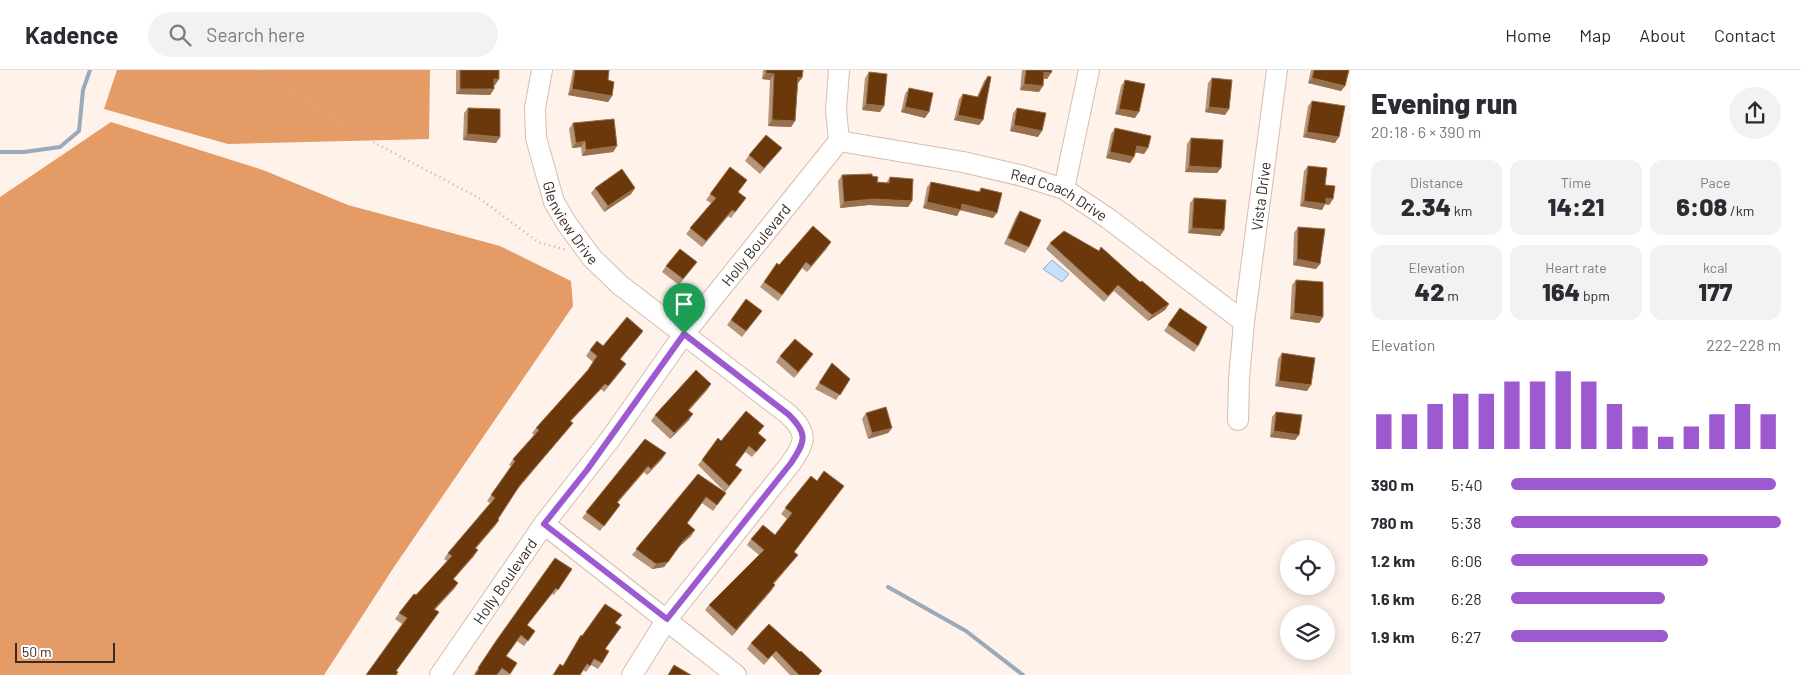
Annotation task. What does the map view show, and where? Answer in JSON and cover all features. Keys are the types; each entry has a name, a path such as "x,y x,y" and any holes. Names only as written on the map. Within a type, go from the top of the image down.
{"street":[{"name":"Glenview Drive","path":"542,70 535,108 536,138 544,174 554,202 592,258 620,285 801,426 803,438 800,450 791,463 667,619"},
{"path":"839,70 836,110 839,140"},
{"path":"1064,189 1089,70"},
{"name":"Vista Drive","path":"1238,420 1238,378 1244,322 1277,70"},
{"name":"Red Coach Drive","path":"839,140 964,162 1023,176 1064,189 1109,219 1244,322"},
{"name":"Holly Boulevard","path":"440,675 544,524 587,470 684,334 839,140"},
{"path":"544,524 736,675"},
{"path":"632,675 667,619"}],"path":[{"path":"259,70 358,134 480,198 538,242 592,258"}],"shaded area":[{"path":"117,70 430,70 429,139 228,144 104,109"},
{"path":"111,122 263,170 348,205 500,246 571,281 573,306 394,567 324,675 0,675 0,197"}],"water":[{"path":"1052,260 1069,274 1062,282 1043,269"}],"building":[{"path":"460,70 499,70 499,79 494,79 494,89 460,89"},
{"path":"575,70 609,70 608,80 614,82 612,96 572,89"},
{"path":"766,70 803,70 802,78 798,77 795,121 772,120 774,74 766,73"},
{"path":"1026,70 1052,70 1051,73 1044,72 1043,86 1024,84"},
{"path":"1314,70 1349,70 1345,86 1312,78"},
{"path":"869,72 887,74 884,106 866,104"},
{"path":"988,76 991,77 983,120 958,115 963,94 978,97"},
{"path":"1212,78 1232,80 1229,109 1209,107"},
{"path":"1125,80 1145,84 1139,112 1119,109"},
{"path":"909,88 933,93 929,112 905,107"},
{"path":"1312,101 1345,106 1339,137 1307,132"},
{"path":"468,108 500,109 500,137 467,134"},
{"path":"1017,108 1046,113 1042,131 1014,125"},
{"path":"614,119 617,146 586,150 585,141 576,143 573,123"},
{"path":"1115,128 1151,136 1148,148 1137,146 1134,157 1110,152"},
{"path":"766,135 782,148 764,168 749,155"},
{"path":"1191,138 1223,140 1221,168 1189,166"},
{"path":"1308,166 1327,168 1325,185 1335,186 1333,199 1326,198 1326,204 1304,201"},
{"path":"730,167 747,180 738,192 746,198 735,212 732,210 706,241 690,228 716,198 710,194"},
{"path":"622,169 635,188 608,206 595,188"},
{"path":"872,174 872,176 878,177 877,182 889,183 890,177 913,179 912,201 873,199 844,202 842,175"},
{"path":"931,182 980,192 981,188 1002,193 997,213 962,204 961,210 927,202"},
{"path":"1194,198 1226,200 1224,230 1192,228"},
{"path":"1020,211 1041,220 1029,247 1008,238"},
{"path":"813,226 831,242 811,266 806,262 782,295 764,282 777,263 779,265"},
{"path":"1298,227 1325,229 1320,264 1297,259"},
{"path":"1064,231 1099,251 1101,247 1140,282 1142,281 1169,304 1152,315 1118,285 1108,296 1050,243"},
{"path":"680,249 697,262 683,279 666,266"},
{"path":"1296,280 1323,282 1323,317 1294,313"},
{"path":"746,299 762,311 746,331 731,320"},
{"path":"1180,308 1207,327 1198,346 1168,325"},
{"path":"627,317 643,331 620,359 626,364 608,386 605,384 570,421 573,423 520,485 499,520 475,548 478,550 453,579 458,583 434,609 439,612 396,671 398,672 396,675 366,675 407,618 399,613 414,594 416,595 452,556 448,553 495,498 491,495 515,461 513,459 539,430 536,428 588,370 597,356 590,350 597,341 603,346"},
{"path":"795,339 813,354 798,372 780,356"},
{"path":"1282,353 1315,358 1311,385 1279,381"},
{"path":"832,363 850,379 840,395 819,383"},
{"path":"696,370 711,384 688,410 693,414 674,433 655,415"},
{"path":"886,407 892,428 872,433 866,413"},
{"path":"746,411 764,426 758,433 766,440 756,452 749,446 735,465 742,470 729,486 702,460 718,438 721,441"},
{"path":"1276,412 1302,415 1299,435 1274,431"},
{"path":"645,439 666,453 651,469 648,466 617,502 620,505 604,526 586,512"},
{"path":"824,471 844,486 794,552 798,555 736,630 709,605 764,550 751,539 763,525 775,535 792,513 785,508 811,476 817,481"},
{"path":"698,474 726,493 717,505 706,497 687,523 695,530 683,541 668,562 656,564 636,549"},
{"path":"555,558 572,569 558,590 556,588 527,625 535,631 528,641 521,635 506,656 517,663 510,674 502,668 497,675 475,675 496,641"},
{"path":"605,604 622,615 615,623 621,627 605,649 609,651 602,663 594,659 590,666 587,664 580,675 553,675 560,664 563,666 581,635"},
{"path":"769,624 822,671 818,675 799,675 776,651 768,659 751,643"},
{"path":"674,665 691,675 668,675"}],"waterway":[{"path":"0,152 24,152 60,147 79,131 83,90 90,70"},
{"path":"888,587 966,631 1023,675"}],"route":[{"path":"684,334 788,414 801,426 803,438 800,450 791,463 667,619 544,524 587,470 684,334"}]}
